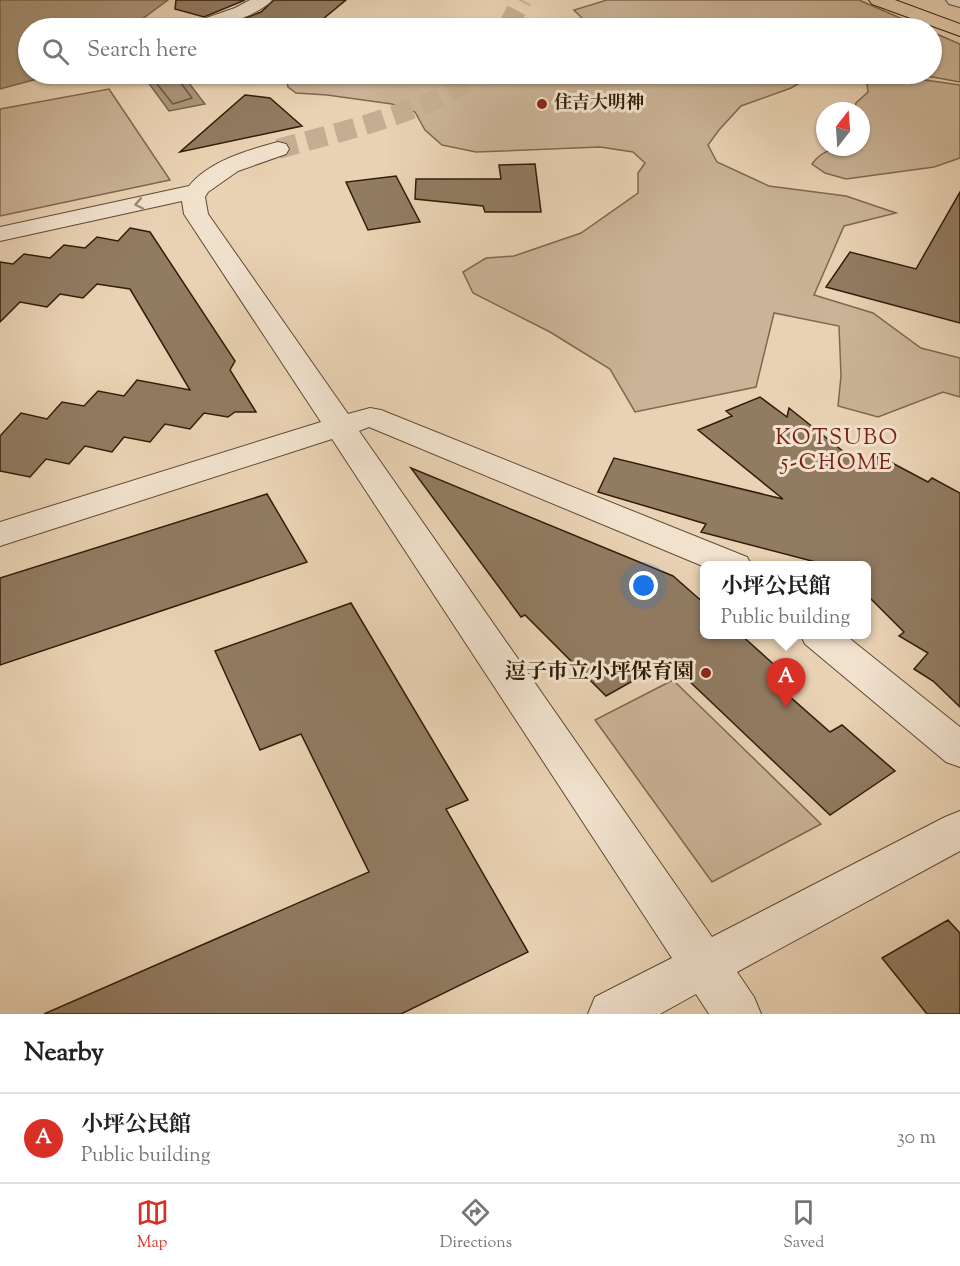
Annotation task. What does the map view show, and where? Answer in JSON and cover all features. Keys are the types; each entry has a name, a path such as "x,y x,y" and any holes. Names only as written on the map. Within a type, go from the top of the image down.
{"highway":[{"path":"879,0 928,18"},
{"path":"942,23 960,30"}],"street":[{"path":"224,18 263,0"},
{"path":"955,0 960,2"},
{"path":"0,234 196,191 237,164 278,149"},
{"path":"196,191 193,202 196,214 736,1014"},
{"path":"0,534 370,417 723,561"},
{"path":"824,639 960,750"},
{"path":"612,1014 960,830"}],"shaded area":[{"path":"607,0 859,0 900,18 582,18 574,10"},
{"path":"942,36 960,44 960,82 942,79"},
{"path":"942,82 960,85 960,158 934,167 846,179 825,173 812,164 820,156 870,156 870,102 857,102 868,92 867,84"},
{"path":"287,84 798,84 741,106 708,145 717,162 769,186 846,196 896,213 844,226 814,295 873,313 921,348 960,358 960,397 943,392 878,417 838,406 841,376 839,326 774,313 756,387 635,412 610,369 550,332 473,293 463,272 486,258 514,256 581,233 638,193 638,173 645,163 633,152 600,147 476,152 442,145 425,130 415,112 392,104 296,93"},
{"path":"109,89 170,180 0,216 0,109"},
{"path":"673,680 821,824 712,882 595,720"}],"water":[{"path":"0,0 168,0 144,18 18,18 19,84 0,89"},
{"path":"149,84 190,84 205,104 169,111"}],"building":[{"path":"176,0 245,0 204,17 175,9"},
{"path":"274,0 346,0 324,18 246,18 261,12"},
{"path":"245,95 270,98 302,126 180,152"},
{"path":"535,164 541,212 485,212 483,206 415,199 416,179 501,179 499,165"},
{"path":"396,176 420,222 368,230 346,182"},
{"path":"960,192 960,323 826,287 850,252 916,269"},
{"path":"130,228 150,232 235,361 230,370 256,412 235,412 228,417 204,413 190,429 165,424 150,442 124,437 112,452 85,446 69,464 46,459 30,477 0,471 0,436 21,413 47,419 62,402 84,406 98,391 124,396 137,380 190,390 130,289 97,284 83,298 60,294 47,307 20,302 0,322 0,262 13,264 24,254 50,258 64,245 85,248 97,237 118,241"},
{"path":"760,397 787,417 789,408 864,468 879,456 928,482 932,478 960,493 960,707 933,681 914,669 928,653 899,636 904,632 871,599 871,561 812,561 701,532 706,524 598,492 614,458 783,499 698,430 732,416 726,411"},
{"path":"411,468 673,576 700,600 700,639 746,639 800,688 788,695 830,732 842,725 895,771 830,815 668,661 606,696 525,615 521,617"},
{"path":"267,494 307,562 0,665 0,578"},
{"path":"351,603 468,800 446,809 528,952 401,1014 44,1014 369,872 301,734 260,750 215,651"},
{"path":"948,920 960,933 960,1014 927,1014 882,958"}],"tunnel":[{"path":"512,18 522,0"},
{"path":"278,149 410,110 463,84"}],"place":[{"name":"住吉大明神","path":"542,104"},
{"name":"逗子市立小坪保育園","path":"706,673"},
{"name":"小坪公民館","path":"786,708"}],"district":[{"name":"KOTSUBO 5-CHOME","path":"837,452"}]}
